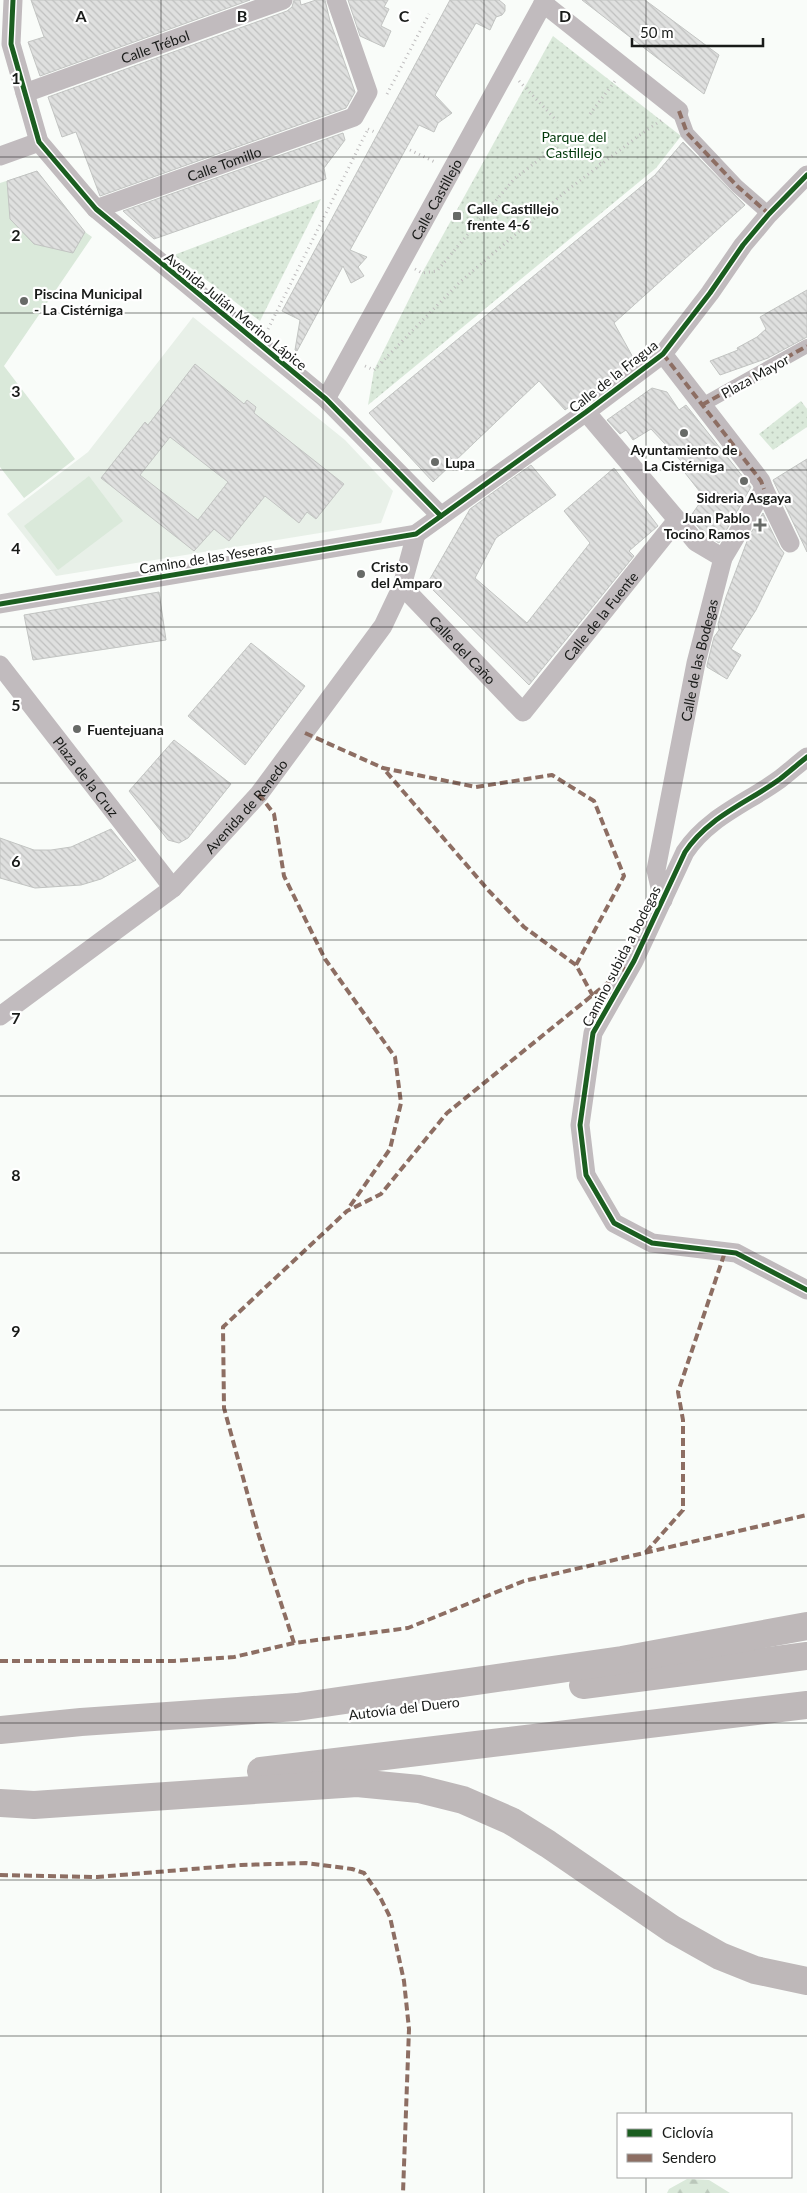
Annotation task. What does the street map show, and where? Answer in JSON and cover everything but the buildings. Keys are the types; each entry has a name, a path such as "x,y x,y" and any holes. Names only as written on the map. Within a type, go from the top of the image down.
{"highway":[{"path":"0,1730 81,1722 297,1707 622,1660 807,1626"},
{"name":"Autovía del Duero","path":"0,1739 64,1737 293,1722 807,1656"},
{"path":"0,1790 181,1780 807,1705"},
{"path":"0,1803 34,1805 357,1783 419,1789 463,1800 511,1821 548,1844 672,1929 720,1956 755,1970 807,1982"}],"street":[{"path":"0,156 40,142 11,44 12,0"},
{"name":"Calle Trébol","path":"25,93 283,0"},
{"name":"Calle Tomillo","path":"96,210 354,117 368,92 336,0"},
{"path":"544,2 679,111 687,132 738,186 769,214"},
{"name":"Calle Castillejo","path":"326,399 544,2"},
{"name":"Avenida Julián Merino Lápice","path":"40,142 96,210 326,399 441,516"},
{"name":"Calle de la Fragua","path":"416,534 586,412 663,354 769,214 807,175"},
{"name":"Plaza Mayor","path":"702,405 807,346"},
{"path":"663,354 760,481 790,543"},
{"path":"586,412 696,542 723,558"},
{"name":"Calle de las Bodegas","path":"662,900 656,870 696,663 723,558 764,489"},
{"name":"Calle de la Fuente","path":"523,712 677,520"},
{"name":"Avenida de Renedo","path":"0,1016 173,888 259,794 383,626 402,586 416,534"},
{"name":"Camino de las Yeseras","path":"0,604 416,534"},
{"name":"Calle del Caño","path":"402,586 523,712"},
{"name":"Plaza de la Cruz","path":"0,665 173,888"},
{"name":"Camino subida a bodegas","path":"807,757 780,779 710,824 695,837 685,852 634,961 593,1033 580,1125 586,1175 614,1223 652,1243 736,1253 807,1290"}],"path":[{"path":"386,96 430,14"},
{"path":"507,68 557,121"},
{"path":"590,114 625,68"},
{"path":"348,358 374,370 460,282 565,192 637,137 679,111"},
{"path":"259,344 373,121"},
{"path":"402,261 422,273 437,270 514,179 558,145"},
{"path":"410,150 451,170"},
{"path":"590,151 601,164"}],"shaded area":[{"path":"193,317 345,440 393,491 381,523 56,576 7,514 88,452"}],"green space":[{"name":"Parque del Castillejo","path":"553,36 681,136 656,168 368,405 374,370 422,273"},
{"name":"Piscina Municipal - La Cistérniga","path":"37,171 85,232 92,237 4,366 75,459 24,498 0,467 0,183"},
{"path":"321,199 260,321 174,255"},
{"path":"801,401 807,409 807,427 773,450 759,434"},
{"path":"89,476 123,521 58,570 24,526"},
{"path":"687,2179 709,2180 730,2193 667,2193 669,2189"}],"marked path":[{"path":"679,111 687,133 737,186 769,214"},
{"path":"702,405 807,346"},
{"path":"663,354 761,481 764,489"},
{"path":"305,733 383,768"},
{"path":"576,965 524,927 489,891 383,768 476,787 552,775 594,801 624,876 576,965 593,996"},
{"path":"259,794 274,814 284,876 325,959 395,1057 401,1103 390,1149 348,1209"},
{"path":"294,1643 259,1536 224,1408 223,1327 347,1211 381,1194 447,1113 626,968"},
{"path":"646,1552 683,1510 683,1420 678,1392 725,1252"},
{"path":"0,1661 174,1661 234,1657 294,1643 408,1628 524,1581 807,1515"},
{"path":"0,1875 97,1877 241,1865 306,1863 352,1869 364,1873 379,1895 390,1917 404,1981 409,2029 403,2193"}],"cycle path":[{"path":"13,0 11,44 39,142 96,209 326,399 441,516"},
{"path":"0,604 416,534 586,412 663,354 710,293 743,245 769,214 807,175"},
{"path":"807,757 780,779 716,820 694,840 685,852 634,961 593,1033 580,1125 586,1175 614,1223 652,1243 736,1253 807,1290"}],"place":[{"name":"Calle Castillejo frente 4-6","path":"457,216"},
{"name":"Piscina Municipal - La Cistérniga","path":"24,301"},
{"name":"Ayuntamiento de La Cistérniga","path":"684,433"},
{"name":"Lupa","path":"435,462"},
{"name":"Sidreria Asgaya","path":"744,481"},
{"name":"Juan Pablo Tocino Ramos","path":"760,525"},
{"name":"Cristo del Amparo","path":"361,574"},
{"name":"Fuentejuana","path":"77,729"}]}
